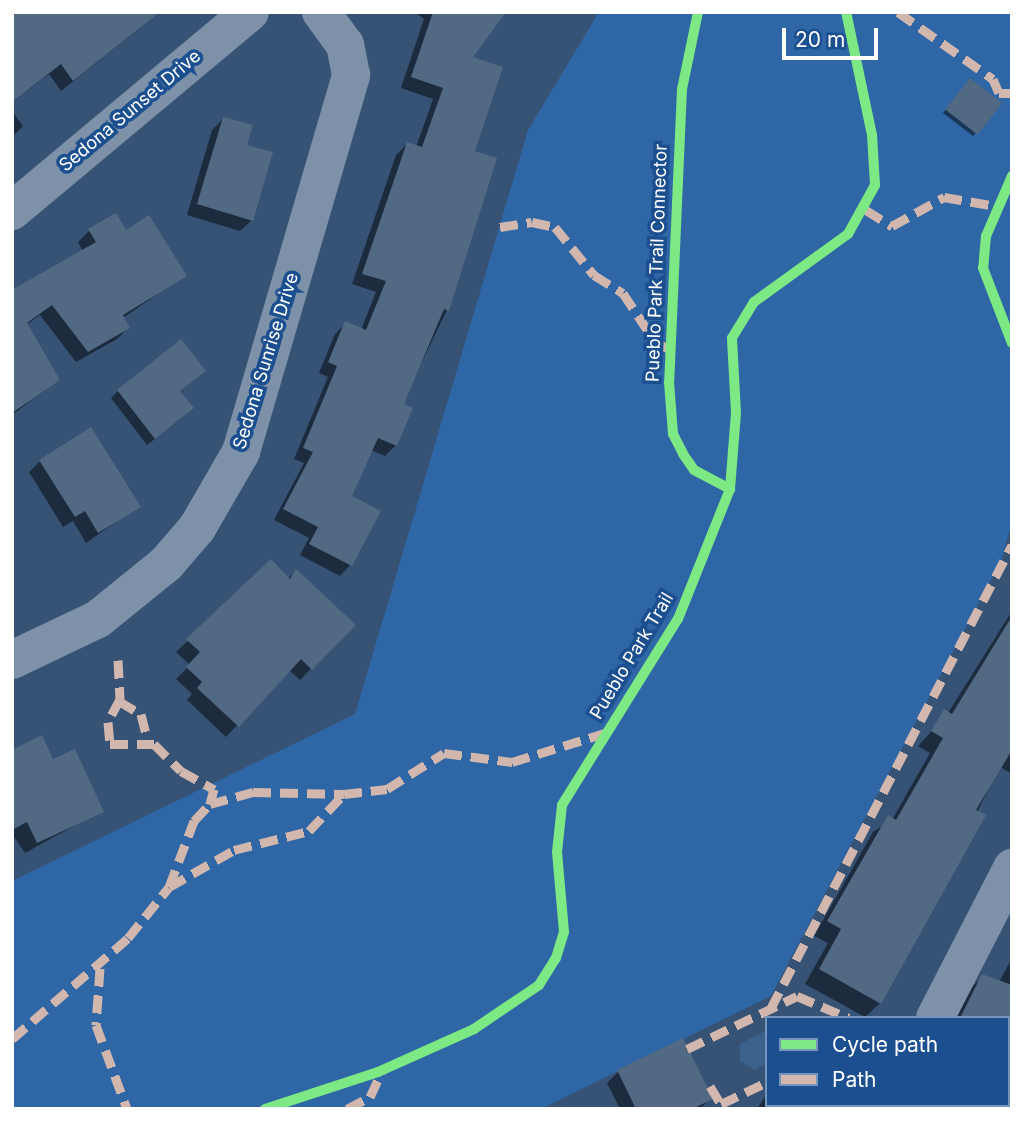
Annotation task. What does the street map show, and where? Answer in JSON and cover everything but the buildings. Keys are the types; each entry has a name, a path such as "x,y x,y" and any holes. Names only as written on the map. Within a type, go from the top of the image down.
{"street":[{"name":"Sedona Sunset Drive","path":"12,211 250,12"},
{"name":"Sedona Sunrise Drive","path":"12,660 98,619 166,564 197,528 240,452 351,75 345,45 321,12"},
{"path":"936,1016 1012,868"}],"shaded area":[{"path":"599,12 1012,12 1012,521 1002,559 771,996 541,1109 12,1109 12,881 355,714 528,130"},
{"path":"765,1031 765,1064 755,1070 740,1061 740,1044"}],"marked path":[{"path":"898,12 993,79 999,93 1012,93"},
{"path":"866,210 892,226 944,197 996,206"},
{"path":"500,227 532,222 555,227 594,275 623,293 656,343 670,349"},
{"path":"771,1008 1012,545"},
{"path":"118,660 120,699 108,722 110,744 154,744 181,771 214,789 210,804 253,792 344,794 387,789 444,753 512,762 605,733"},
{"path":"119,701 141,714 148,743"},
{"path":"169,887 234,850 309,831 344,794"},
{"path":"12,1039 128,938 169,887 194,821 210,804"},
{"path":"100,968 96,1025 127,1109"},
{"path":"687,1049 797,996 844,1016"},
{"path":"347,1109 370,1097 382,1071"},
{"path":"710,1086 721,1104 765,1083"}],"cycle path":[{"name":"Pueblo Park Trail Connector","path":"698,12 682,89 669,382 673,434 683,454 694,470 730,489"},
{"name":"Pueblo Park Trail","path":"265,1109 378,1072 474,1029 539,985 556,958 564,932 557,852 562,805 678,619 730,489 736,413 732,338 754,302 848,234 875,185 872,135 846,12"},
{"path":"1012,176 986,236 983,268 1012,343"}]}
